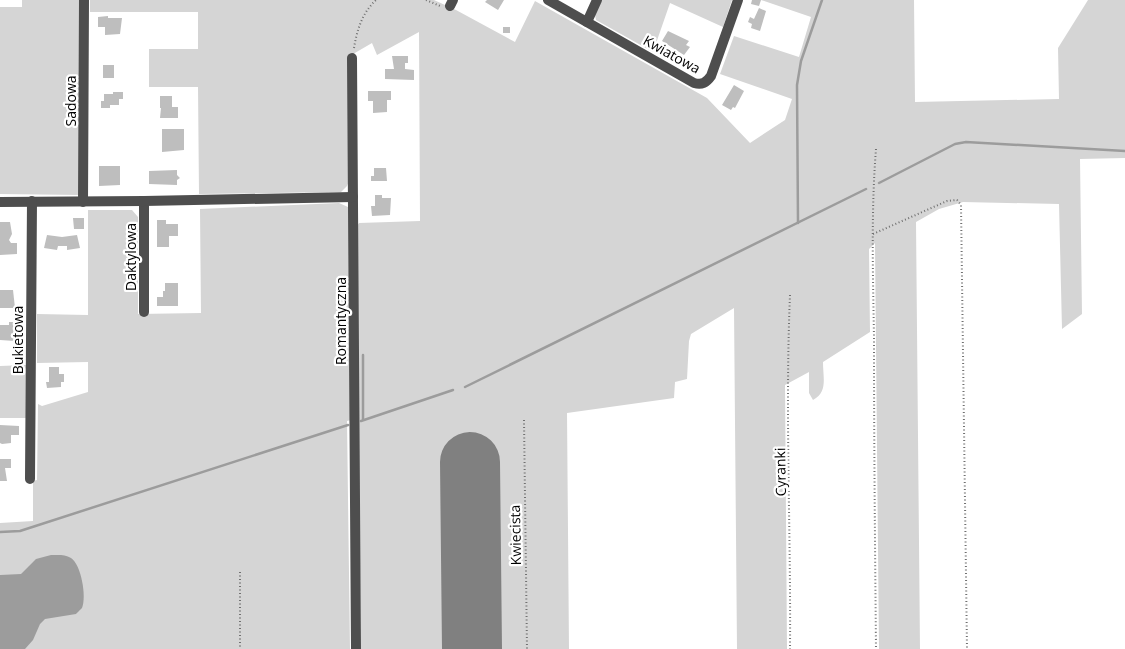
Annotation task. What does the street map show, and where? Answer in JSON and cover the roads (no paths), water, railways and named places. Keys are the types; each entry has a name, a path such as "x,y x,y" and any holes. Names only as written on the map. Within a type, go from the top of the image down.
{"street":[{"name":"Sadowa","path":"83,202 84,0"},
{"name":"Kwiatowa","path":"548,0 694,83 703,84 711,76 738,0"},
{"path":"587,22 597,0"},
{"name":"Romantyczna","path":"352,58 356,649"},
{"path":"0,202 198,201 353,197"},
{"name":"Bukietowa","path":"30,479 32,201"},
{"name":"Daktylowa","path":"144,201 144,312"}],"waterway":[{"path":"798,223 797,85 801,61 822,0"},
{"path":"879,183 955,144 966,142 1125,151"},
{"path":"465,387 866,189"},
{"path":"363,355 363,419"},
{"path":"361,421 453,390"},
{"path":"0,532 20,531 348,425"}]}
